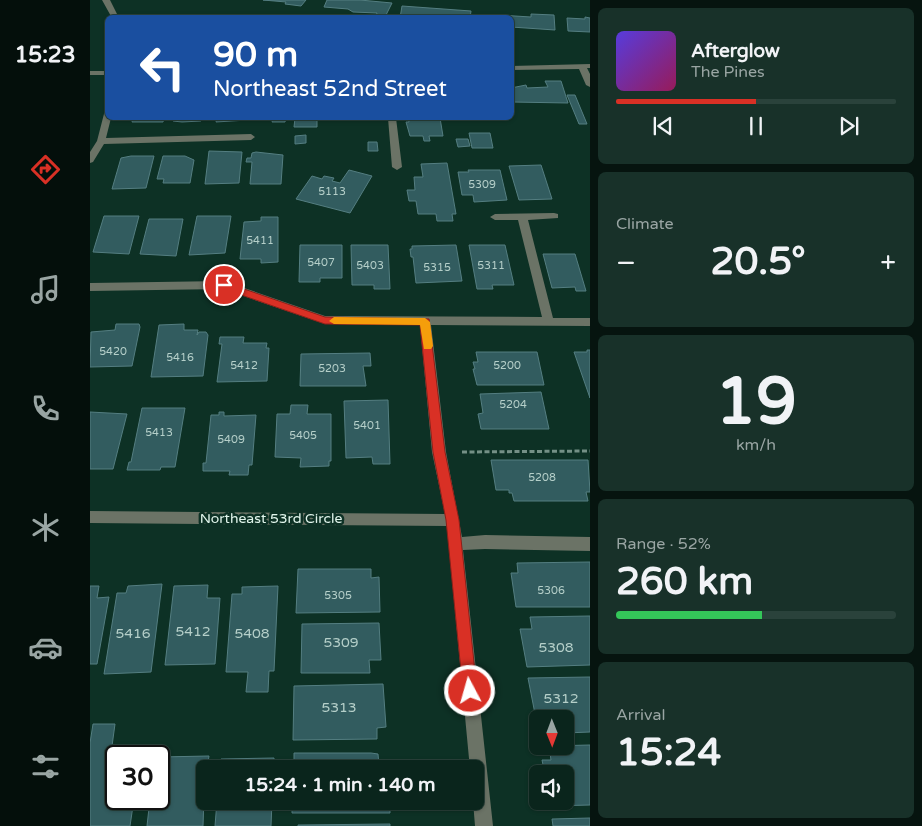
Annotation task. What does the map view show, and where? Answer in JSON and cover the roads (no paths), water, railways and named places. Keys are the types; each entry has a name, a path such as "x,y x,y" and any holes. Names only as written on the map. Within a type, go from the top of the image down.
{"street":[{"path":"106,0 114,15"},
{"path":"514,68 586,66 590,85"},
{"path":"90,73 105,72"},
{"path":"90,160 101,141 106,120"},
{"path":"392,120 397,167"},
{"path":"101,141 251,138"},
{"path":"495,217 554,216"},
{"path":"522,217 549,322"},
{"path":"90,287 224,285 325,320 590,322"},
{"path":"425,322 439,452 453,520 484,826"},
{"name":"Northeast 53rd Circle","path":"90,517 453,520"},
{"path":"455,544 485,542 590,544"}]}
